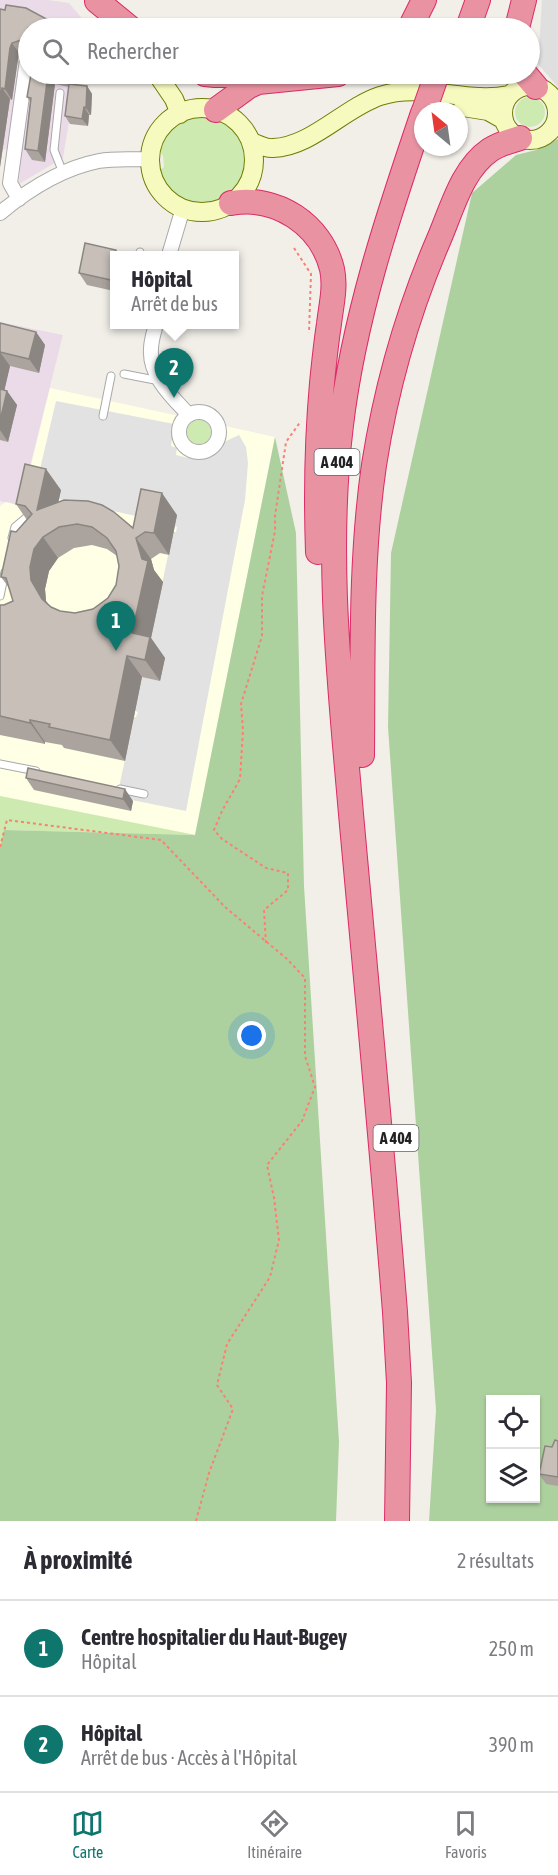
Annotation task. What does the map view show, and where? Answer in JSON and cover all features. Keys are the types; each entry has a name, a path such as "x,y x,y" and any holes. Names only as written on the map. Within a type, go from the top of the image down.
{"highway":[{"path":"97,0 118,18"},
{"path":"415,18 424,0"},
{"path":"456,18 462,0"},
{"path":"472,18 478,0"},
{"path":"520,18 524,0"},
{"path":"216,110 254,84"},
{"name":"A 404","path":"429,102 434,84"},
{"path":"443,102 449,84"},
{"path":"362,755 364,602 370,505 374,465 395,368 410,314 464,180 486,153 495,147 520,138"},
{"name":"A 404","path":"397,1521 399,1402 395,1312 350,802 335,607 333,550 340,429 350,366 366,292 384,230 414,150"},
{"name":"A 404","path":"412,1521 414,1418 410,1296 349,582 353,456 363,381 373,327 416,156"},
{"path":"231,203 264,202 294,215 322,244 332,270 333,293 325,353 319,430 317,522 326,639 350,802"}],"main road":[{"path":"97,0 112,18"},
{"path":"164,84 174,99 180,114"},
{"path":"251,142 270,149 296,144 367,101 396,92 414,91 496,98 509,95 525,84"},
{"path":"509,95 503,107 504,120 510,131 520,138 536,139 550,130 557,115 554,100 536,84"},
{"path":"252,175 272,160 298,153 315,145 366,112 390,104 410,102 482,109 504,120"},
{"path":"205,108 216,110 232,117 243,128 251,142 254,162 252,175 244,191 231,203 212,212 193,212 169,200 154,181 150,159 153,145 159,132 168,121 180,114 205,108"}],"street":[{"path":"20,199 10,183 24,84"},
{"path":"0,213 43,184 78,167 98,162 150,159"},
{"path":"171,251 183,208"},
{"path":"155,329 150,350 154,369 189,415"}],"lane":[{"path":"60,93 54,150 63,173"},
{"path":"124,374 161,381"},
{"path":"103,416 111,376"},
{"path":"10,550 15,527 27,517 31,499"},
{"path":"0,596 7,561"},
{"path":"0,764 44,773"},
{"path":"111,787 144,794"}],"path":[{"path":"294,248 311,274 309,338"},
{"path":"266,943 264,910 288,890 288,873 266,868 222,839 214,830 240,779 243,730 241,704 262,636 262,596 275,531 275,516 286,442 306,415"},
{"path":"0,847 7,820 161,840 225,907 305,978 305,1056 315,1087 302,1121 267,1164 279,1240 270,1276 227,1344 217,1385 233,1409 209,1473 196,1521"}],"shaded area":[{"path":"0,0 48,0 69,3 82,18 18,18 18,84 75,84 63,158 19,184 21,151 0,149"},
{"path":"542,0 558,0 558,87 540,66"},
{"path":"0,322 63,335 20,506 0,501"},
{"path":"50,388 275,437 195,835 0,796 0,506 6,502 21,506"},
{"path":"56,401 174,424 171,446 177,448 176,455 188,458 206,458 224,442 239,435 246,447 248,463 245,500 186,811 117,797 134,717 138,712 135,711 173,532 176,532 177,527 59,499 60,490 40,469"}],"green space":[{"path":"530,97 536,98 544,106 544,118 536,126 530,127 524,126 516,118 515,112 516,106 524,98"},
{"path":"194,116 220,120 236,132 245,148 246,166 240,183 229,197 213,205 193,204 176,196 167,188 158,171 164,167 163,156 158,149 168,132"},
{"path":"558,139 558,1521 429,1521 436,1410 388,727 391,553 472,193 516,155 536,150"},
{"path":"194,420 204,420 211,427 211,437 204,444 194,444 187,437 187,427"},
{"path":"275,437 296,533 304,886 339,1442 336,1521 0,1521 0,848 4,830 195,835"},
{"path":"0,796 195,835 4,830 0,848"}],"building":[{"path":"6,5 26,8 44,18 18,18 18,41 12,43 10,48 5,89 2,88 0,101 0,9 5,10"},
{"path":"29,84 47,84 38,151 25,149 31,98 27,97"},
{"path":"69,84 87,86 86,108 84,107 82,119 65,116"},
{"path":"85,243 116,250 110,251 110,280 79,273"},
{"path":"0,323 36,332 29,359 0,352"},
{"path":"0,389 7,391 0,421"},
{"path":"25,464 46,469 37,510 64,500 88,501 114,512 133,528 141,489 162,493 154,533 145,532 136,538 142,559 148,561 132,633 150,637 145,660 127,656 110,740 49,727 50,724 30,720 30,723 0,716 0,605 13,601 6,578 1,577 11,531 16,532 32,514 25,506 16,504","holes":["77,524 92,527 107,538 116,551 119,566 116,585 108,598 93,609 75,613 51,607 42,599 31,580 30,567 34,549 43,537 59,527"]},
{"path":"28,768 125,789 123,799 26,778"},
{"path":"555,1440 558,1441 558,1477 540,1474 545,1446 552,1447"}],"place":[{"name":"Hôpital","path":"174,398"},
{"name":"Centre hospitalier du Haut-Bugey","path":"116,651"}]}
